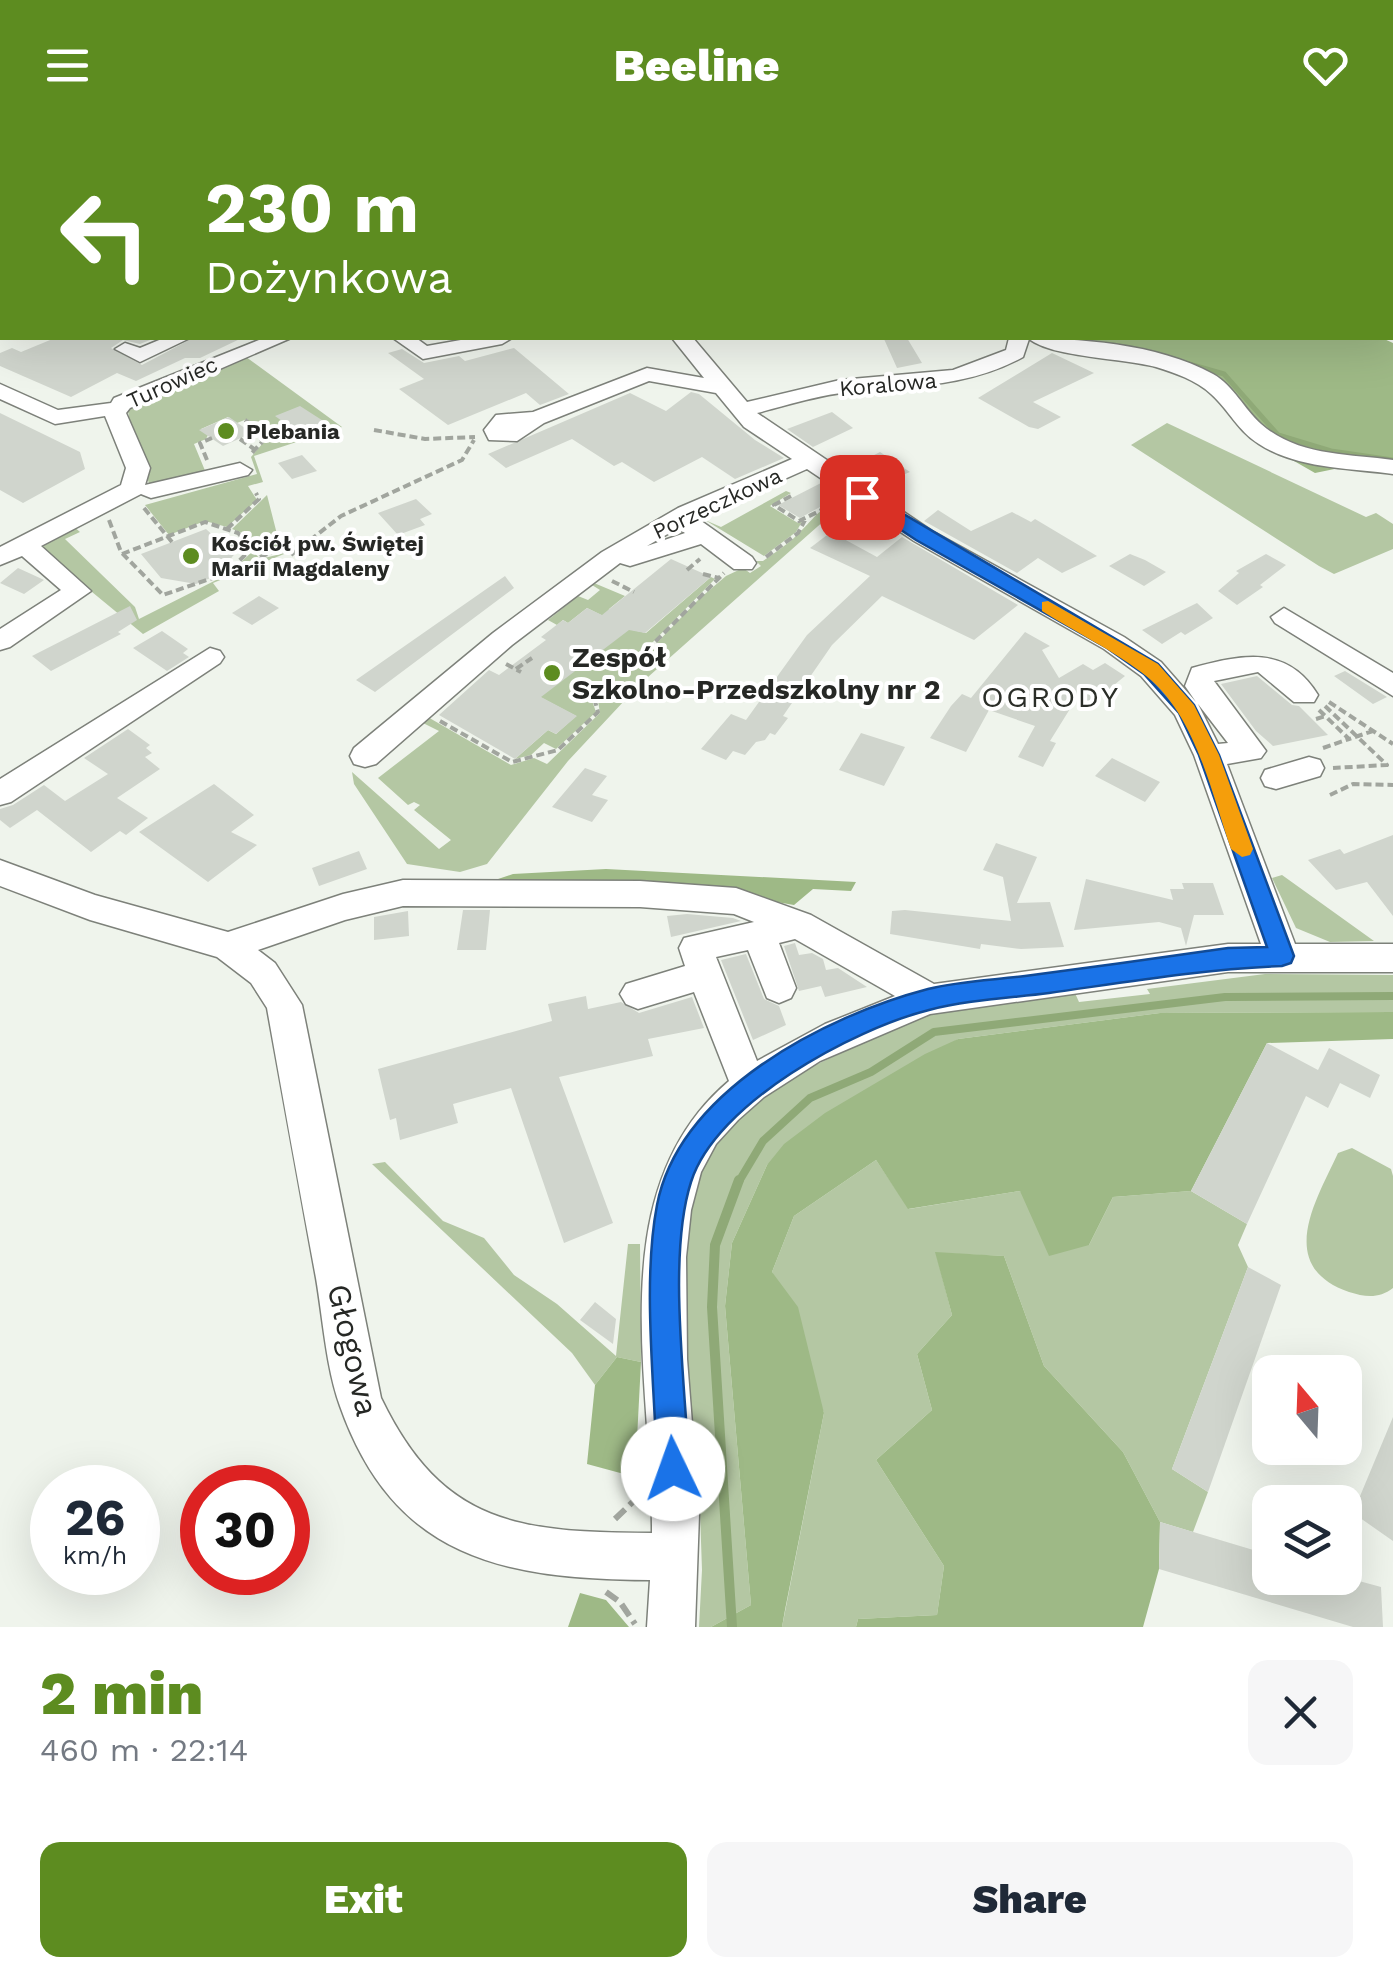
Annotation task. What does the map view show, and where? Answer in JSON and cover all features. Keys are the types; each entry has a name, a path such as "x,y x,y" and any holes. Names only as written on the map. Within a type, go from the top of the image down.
{"street":[{"path":"126,349 140,356 176,340"},
{"name":"Turowiec","path":"9,546 128,493 138,475 110,409 138,394 276,340"},
{"path":"406,340 442,369"},
{"path":"423,353 491,340"},
{"path":"684,340 740,410 808,460 922,536 1114,643 1151,669 1187,710 1209,755 1282,956"},
{"name":"Koralowa","path":"740,410 836,388 928,382 965,374 1016,353 1019,340"},
{"path":"1049,340 1162,363 1199,376 1220,388 1248,424 1282,448 1323,460 1393,467"},
{"path":"536,418 647,374 720,387"},
{"path":"0,391 55,417 110,409"},
{"path":"100,432 78,422 110,409"},
{"path":"146,497 247,460"},
{"name":"Porzeczkowa","path":"365,756 487,653 617,554 683,544 808,460"},
{"path":"690,536 743,563"},
{"path":"0,641 78,591 9,546"},
{"path":"1284,618 1393,686"},
{"path":"0,794 210,657"},
{"path":"1209,755 1251,751 1202,690 1197,681 1202,675 1263,662 1280,669 1310,707"},
{"path":"1276,778 1321,768"},
{"name":"Głogowa","path":"0,873 90,907 228,946 262,973 284,1005 354,1379 368,1424 390,1462 442,1514 492,1541 546,1554 675,1557"},
{"path":"228,946 343,907 403,893 640,894 736,901 799,925 930,999"},
{"path":"750,1088 696,948 799,925"},
{"path":"759,934 779,988"},
{"path":"671,1627 675,1557 666,1262 671,1204 680,1174 702,1134 750,1088 816,1047 886,1014 930,999 1228,958 1393,958"},
{"path":"638,994 705,974"}],"path":[{"path":"374,430 425,439 476,437"},
{"path":"200,443 212,438"},
{"path":"240,438 247,460"},
{"path":"122,554 170,540 205,522 238,533 260,557 278,550 292,554 341,516 462,460"},
{"path":"227,530 260,500 256,493"},
{"path":"791,496 774,506 799,521 826,506 850,501"},
{"path":"146,497 170,540"},
{"path":"105,504 122,554 163,594 227,573 252,548"},
{"path":"772,553 798,533 807,516"},
{"path":"648,650 724,574 698,561 690,536"},
{"path":"687,570 698,561"},
{"path":"703,574 720,578"},
{"path":"147,581 158,576"},
{"path":"622,586 634,592"},
{"path":"516,669 532,658"},
{"path":"428,714 512,762 558,750 598,712 594,698 597,696"},
{"path":"1321,768 1388,765 1320,702 1326,700 1393,744"},
{"path":"1310,707 1326,716"},
{"path":"1310,707 1326,716 1348,739"},
{"path":"1343,768 1321,746 1372,731"},
{"path":"1330,794 1353,784 1393,785"},
{"path":"603,1524 623,1515 644,1487"},
{"path":"596,1588 620,1602 636,1627"}],"green space":[{"path":"1058,340 1386,340 1393,343 1393,463 1315,473 1266,445 1224,384"},
{"path":"242,354 342,427 254,456 263,482 248,486 257,500 227,527 205,521 169,535 145,505 257,474 251,457 263,443 260,430 247,419 237,423 228,417 201,429 208,435 194,444 206,473 150,486 133,440 128,411 190,376"},
{"path":"1167,423 1366,517 1376,513 1393,524 1393,549 1334,574 1319,566 1131,445"},
{"path":"786,491 791,493 770,506 798,523 803,520 796,532 764,556 705,520 721,527"},
{"path":"267,495 279,542 285,549 261,555 240,532 232,529"},
{"path":"853,501 826,519 639,685 568,761 487,864 460,872 407,864 354,784 352,772 439,849 451,840 414,810 420,805 408,805 378,778 439,731 419,721 426,716 511,765 534,758 547,764 600,713 598,701 602,698 590,695 596,712 556,749 544,743 531,755 515,759 548,730 556,734 576,716 538,696 628,629 646,633 711,577 715,579 646,649 649,651 726,576 743,568 750,573 761,566 756,561 763,561 785,546 820,512"},
{"path":"72,525 80,532 65,539 135,607 139,619 228,574 253,551 260,559 289,552 213,583 219,591 143,634 35,545"},
{"path":"594,583 625,596 609,609 607,618 587,608 568,623 563,620 557,625 548,620 578,596 588,600 600,590"},
{"path":"606,869 856,882 851,891 813,889 794,905 748,897 492,881 513,874"},
{"path":"1282,875 1374,941 1330,942 1296,928 1272,878"},
{"path":"1265,974 1393,975 1393,1012 1160,1013 958,1039 767,1165 732,1243 725,1306 751,1605 711,1627 699,1627 702,1570 697,1426 686,1426 685,1207 701,1163 734,1123 755,1102 798,1073 938,1011 1074,991 1079,1002 1150,994 1147,989"},
{"path":"1393,1012 1393,1039 1267,1043 1191,1191 1113,1197 1089,1245 1049,1256 1020,1191 908,1209 876,1160 794,1216 772,1272 798,1307 824,1413 782,1627 711,1627 751,1605 725,1306 732,1243 767,1165 784,1144 825,1113 958,1039 1160,1013"},
{"path":"1352,1148 1391,1169 1393,1176 1393,1288 1377,1295 1349,1292 1326,1280 1313,1266 1307,1249 1312,1210 1320,1190 1338,1153"},
{"path":"876,1160 909,1209 1020,1191 1089,1245 1113,1197 1191,1191 1247,1224 1238,1245 1248,1267 1172,1469 1208,1492 1193,1532 1160,1522 1123,1452 1044,1366 1004,1256 936,1253 952,1315 917,1354 932,1410 876,1460 944,1566 937,1615 858,1619 856,1627 782,1627 824,1413 772,1272 794,1216"},
{"path":"385,1162 443,1221 484,1238 514,1275 557,1304 616,1356 628,1244 640,1244 641,1362 617,1357 595,1385 572,1353 372,1164"},
{"path":"935,1252 1004,1256 1044,1366 1123,1452 1160,1522 1159,1569 1143,1627 856,1627 858,1619 937,1615 944,1566 876,1460 932,1410 917,1354 952,1315"},
{"path":"617,1357 641,1362 635,1477 587,1464 595,1385"},
{"path":"580,1593 606,1600 629,1627 568,1627"}],"building":[{"path":"50,340 123,340 111,348 142,365 189,340 238,340 200,358 185,358 136,381 117,373 71,397 0,366 0,353 12,348 21,352"},
{"path":"884,340 908,340 922,363 897,368"},
{"path":"514,348 569,394 540,405 526,393 448,425 399,389 424,379 388,353 402,349 424,363 459,356 465,361"},
{"path":"1052,353 1094,373 1033,402 1061,417 1038,429 1029,427 978,398"},
{"path":"691,392 784,458 735,479 702,457 654,482 622,462 614,466 572,439 506,468 488,454 630,393 666,411"},
{"path":"300,406 328,424 303,436 275,416"},
{"path":"832,412 853,428 813,447 787,429"},
{"path":"0,413 80,452 85,469 23,503 0,490"},
{"name":"Plebania","path":"229,417 252,433 223,446 199,430"},
{"path":"880,452 910,472 873,487 847,469"},
{"path":"302,455 317,471 292,479 278,463"},
{"path":"821,483 840,496 800,518 778,505"},
{"path":"416,499 432,514 420,519 425,525 398,535 378,513"},
{"path":"938,510 971,531 1012,512 1031,522 1035,519 1097,556 1062,573 1038,558 1017,573 924,521"},
{"name":"Kościół pw. Świętej Marii Magdaleny","path":"206,529 218,540 246,542 225,572 196,584 161,578 141,554"},
{"path":"831,532 877,557 902,537 1018,605 974,640 882,596 832,645 783,716 788,718 775,735 770,733 765,740 756,742 745,755 733,751 726,760 701,749 731,714 746,720 807,635 870,576 810,548"},
{"path":"1130,554 1166,572 1144,586 1109,566"},
{"path":"1266,554 1286,565 1260,585 1263,587 1237,605 1218,591 1239,573 1236,571"},
{"path":"671,559 711,577 645,633 629,630 541,697 577,716 556,734 548,730 515,759 439,715 489,670 499,675 546,640 541,637 563,620 568,623 587,608 602,615"},
{"path":"18,568 44,580 24,594 0,583"},
{"path":"505,576 514,588 375,692 356,680"},
{"path":"259,596 279,608 252,625 232,613"},
{"path":"1197,603 1213,618 1185,635 1181,632 1162,644 1142,630"},
{"path":"130,606 137,620 118,632 121,634 51,671 32,656"},
{"path":"162,631 188,649 183,653 189,657 167,671 133,648"},
{"path":"1025,632 1050,646 1042,650 1059,678 1083,664 1093,670 1105,663 1125,676 1092,703 1078,696 1050,741 1056,743 1043,767 1018,757 1035,726 989,710 966,752 930,738 951,706 962,694 971,698"},
{"path":"1345,671 1387,697 1373,704 1334,676"},
{"path":"1257,676 1292,705 1299,706 1328,735 1273,746 1256,731 1221,684"},
{"path":"128,729 150,745 146,748 152,753 145,757 160,769 117,798 148,818 126,835 120,831 91,852 37,810 10,828 0,820 0,809 44,785 65,801 108,774 84,758"},
{"path":"861,733 905,747 884,786 839,770"},
{"path":"1112,758 1160,782 1145,802 1095,776"},
{"path":"585,768 607,776 592,795 608,800 592,822 552,807"},
{"path":"214,784 254,815 231,832 257,845 208,882 139,832"},
{"path":"1393,835 1393,916 1367,882 1336,890 1308,860 1340,849 1344,854"},
{"path":"996,843 1037,857 1017,903 1050,902 1064,947 1021,949 981,944 980,949 890,934 892,911 1011,921 1003,877 983,870"},
{"path":"359,851 367,869 319,886 312,868"},
{"path":"1086,879 1173,900 1170,889 1184,889 1182,883 1213,883 1224,915 1194,915 1186,946 1181,928 1159,922 1074,930"},
{"path":"463,910 490,910 486,950 457,950"},
{"path":"408,911 409,936 374,940 374,917"},
{"path":"687,914 741,921 671,937 667,916"},
{"path":"795,943 799,955 812,953 823,959 826,970 838,968 867,987 825,997 821,986 799,991 784,946"},
{"path":"746,954 764,999 779,1006 786,1025 753,1040 721,960"},
{"path":"586,996 588,1009 621,1002 639,1013 692,997 704,1028 648,1039 653,1056 559,1077 613,1223 564,1243 511,1088 453,1104 458,1123 400,1140 396,1118 390,1120 378,1069 552,1021 548,1004"},
{"path":"1267,1043 1318,1070 1329,1048 1380,1075 1370,1098 1340,1083 1328,1108 1306,1096 1247,1224 1191,1191"},
{"path":"1248,1267 1281,1285 1256,1355 1252,1355 1252,1367 1208,1492 1172,1469"},
{"path":"595,1302 616,1319 613,1344 580,1320"},
{"path":"1393,1417 1393,1541 1362,1519 1362,1491"},
{"path":"1160,1522 1252,1550 1252,1595 1362,1595 1362,1582 1381,1587 1383,1627 1353,1627 1159,1569"}],"waterway":[{"path":"1080,340 1090,342"},
{"path":"1182,362 1224,374 1278,435 1331,451 1393,460"},
{"path":"738,1183 763,1141 810,1098 871,1072 934,1032 1225,997 1393,996"},
{"path":"732,1627 712,1307 715,1245 739,1180"}],"slow traffic":[{"path":"1048,606 1151,669 1187,710 1209,755 1242,849"}],"place":[{"name":"Plebania","path":"226,431"},
{"name":"Kościół pw. Świętej Marii Magdaleny","path":"191,556"},
{"name":"Zespół Szkolno-Przedszkolny nr 2","path":"552,673"}],"district":[{"name":"OGRODY","path":"1051,697"}],"route":[{"path":"673,1469 666,1332 671,1204 680,1174 702,1134 731,1102 774,1070 816,1047 886,1014 930,999 1228,958 1282,956 1209,755 1187,710 1151,669 1114,643 922,536 862,497"}]}
